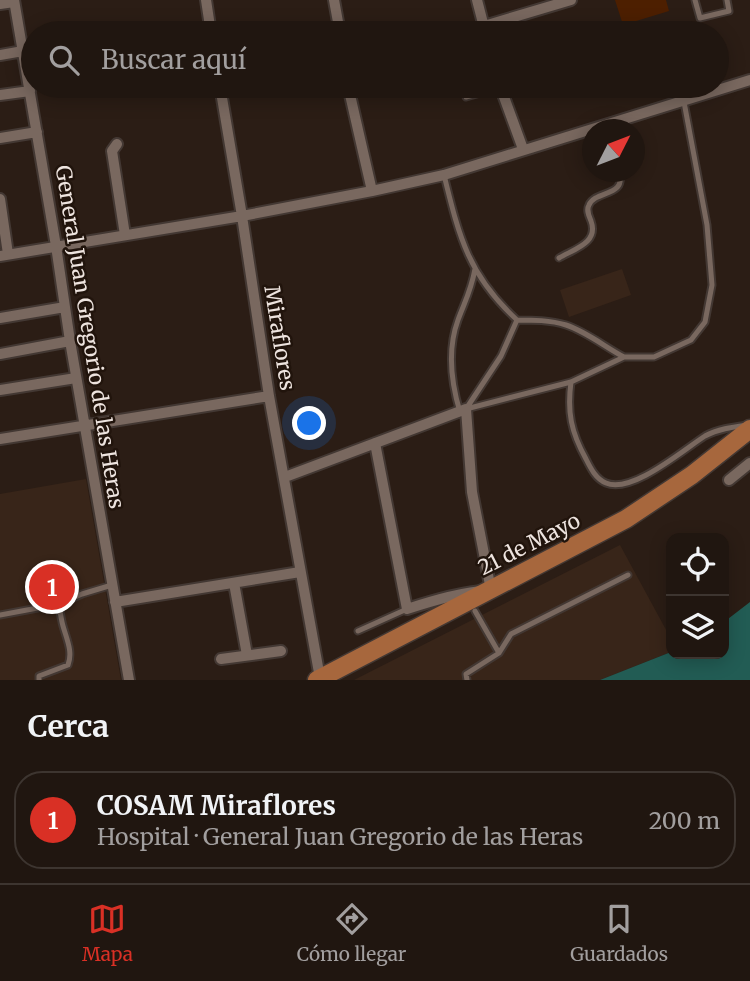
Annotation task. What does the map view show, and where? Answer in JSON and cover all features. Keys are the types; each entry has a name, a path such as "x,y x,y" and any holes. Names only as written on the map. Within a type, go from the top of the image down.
{"main road":[{"name":"21 de Mayo","path":"318,679 646,507 692,475 750,427"},
{"name":"21 de Mayo","path":"340,680 610,540 700,483 750,443"}],"street":[{"path":"206,0 209,21"},
{"path":"334,0 338,21"},
{"path":"477,0 483,21"},
{"path":"511,21 572,0"},
{"path":"0,4 14,1"},
{"name":"General Juan Gregorio de las Heras","path":"14,1 21,40"},
{"path":"0,55 21,51"},
{"path":"729,87 750,80"},
{"path":"0,95 21,92"},
{"name":"General Juan Gregorio de las Heras","path":"31,98 84,425 129,680"},
{"name":"Miraflores","path":"222,98 269,396 318,679"},
{"path":"351,98 372,191"},
{"path":"506,98 523,149"},
{"path":"630,119 696,98"},
{"path":"0,138 37,132"},
{"path":"0,198 4,255 242,216 372,191 444,175 582,133"},
{"path":"117,145 112,151 125,235"},
{"path":"0,318 65,307"},
{"path":"0,354 70,341"},
{"path":"0,390 76,377"},
{"path":"0,439 269,396"},
{"path":"285,477 375,443 463,410 472,492 491,590 458,594 407,609 375,443"},
{"path":"729,480 750,463"},
{"path":"115,601 300,572"},
{"path":"234,583 247,656"},
{"path":"221,659 281,651"}],"lane":[{"path":"695,0 700,18 729,10 727,0"},
{"path":"463,410 571,382 624,357 654,357 691,340 705,322 712,285 707,225 683,98"},
{"path":"444,175 457,226 470,261 485,286 503,307 517,320 563,324 580,331 624,357"},
{"path":"559,258 592,237 594,230 588,206 592,201 614,190 619,182"},
{"path":"463,410 454,390 452,352 458,320 468,298 475,269"},
{"path":"463,410 500,356 517,320"},
{"path":"571,382 570,421 579,447 595,476 606,484 620,486 640,479 708,434 729,427 750,427"},
{"path":"467,680 466,674 499,653 510,634 628,576"},
{"path":"0,615 59,604 112,585"},
{"path":"39,680 39,676 68,666 71,659 59,604"},
{"path":"358,631 407,609"},
{"path":"475,611 499,653"}],"shaded area":[{"path":"615,0 666,0 669,11 636,21 622,21"},
{"path":"622,269 631,295 569,317 560,290"},
{"path":"86,479 121,680 0,680 0,494"},
{"path":"620,545 666,630 666,654 600,680 354,680"}],"water":[{"path":"750,602 750,680 600,680 666,654 666,659 729,659 729,618"}],"place":[{"name":"COSAM Miraflores","path":"52,587"}]}
